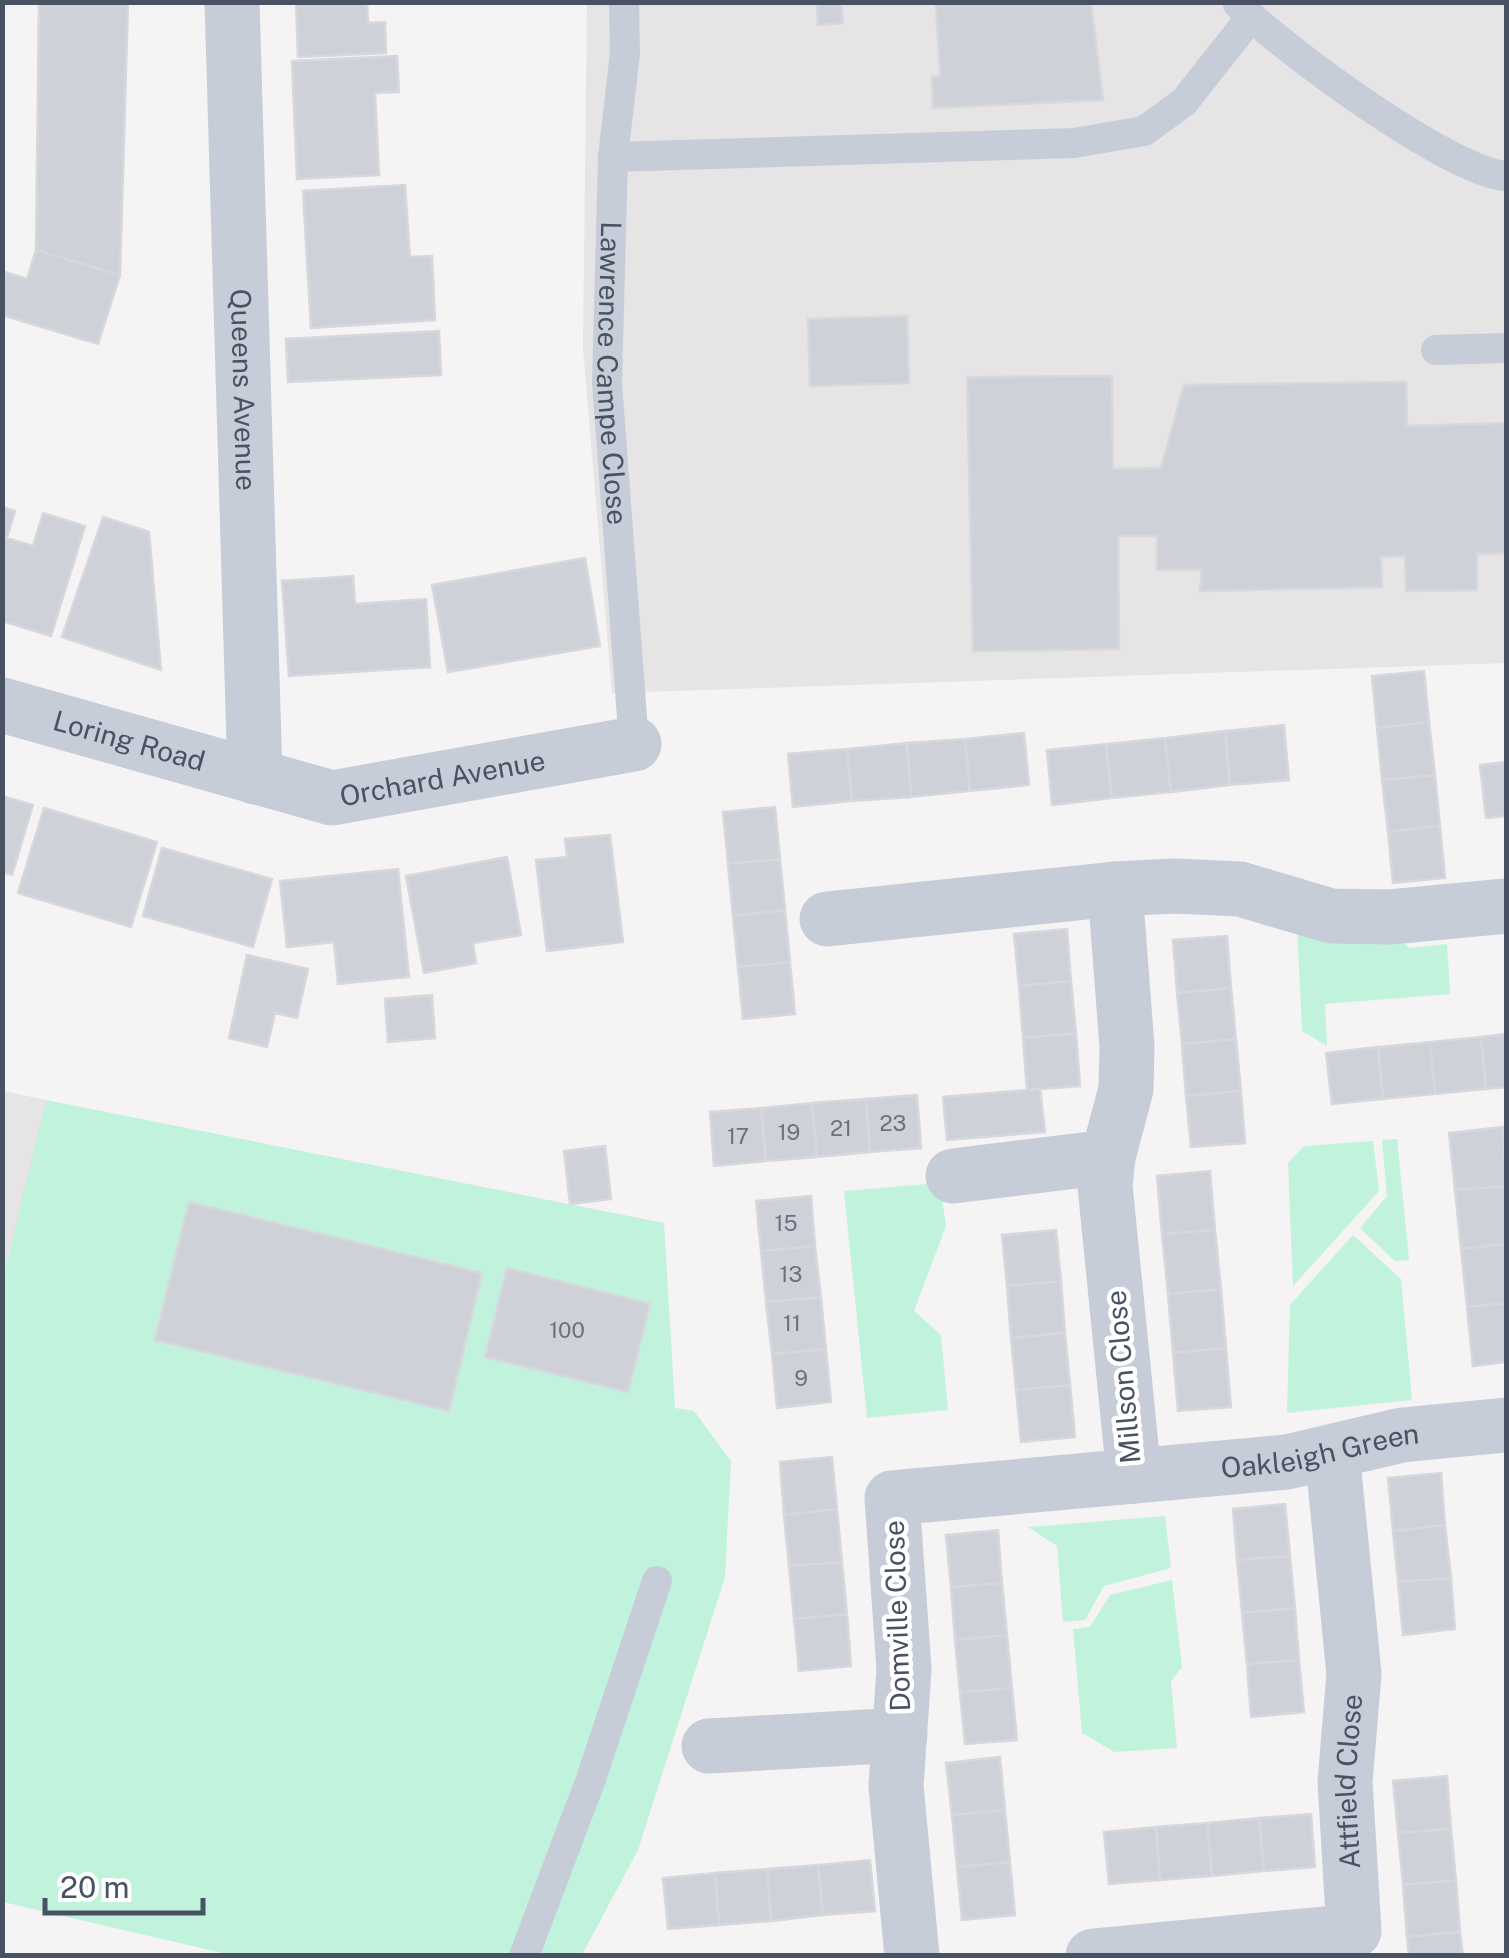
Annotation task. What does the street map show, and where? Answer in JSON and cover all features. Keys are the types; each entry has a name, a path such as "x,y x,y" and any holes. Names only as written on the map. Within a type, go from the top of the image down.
{"street":[{"name":"Queens Avenue","path":"232,2 254,777"},
{"name":"Loring Road","path":"2,705 254,777"},
{"name":"Orchard Avenue","path":"254,777 332,798 634,744"},
{"path":"827,919 1175,886 1240,889 1331,916 1390,918 1506,906"},
{"name":"Millson Close","path":"892,1498 1134,1476 1105,1186 1126,1089 1127,1048 1115,890"},
{"path":"953,1176 1108,1158"},
{"name":"Oakleigh Green","path":"1134,1476 1287,1462 1402,1435 1506,1425"},
{"name":"Attfield Close","path":"1103,1954 1354,1930 1344,1782 1354,1674 1332,1452"},
{"name":"Domville Close","path":"892,1498 904,1668 896,1786 912,1956"},
{"name":"Domville Close","path":"709,1746 900,1734"}],"lane":[{"name":"Lawrence Campe Close","path":"624,2 625,53 614,157 608,383 634,744"},
{"path":"614,157 1074,143 1144,131 1184,102 1244,10 1310,65 1455,160 1492,175 1506,176"},
{"path":"1436,350 1506,348"},
{"path":"524,1956 591,1779 657,1581"}],"shaded area":[{"path":"587,3 1506,3 1506,663 612,693 583,348"},
{"path":"2,1091 46,1100 3,1282"}],"green space":[{"path":"1297,927 1397,934 1409,948 1447,944 1450,994 1325,1004 1327,1046 1302,1031"},
{"path":"46,1100 664,1223 675,1408 694,1411 731,1461 725,1577 638,1850 582,1955 231,1955 3,1902 2,1282"},
{"path":"1397,1139 1409,1260 1395,1261 1360,1228 1387,1196 1382,1140"},
{"path":"1373,1141 1379,1191 1293,1286 1288,1163 1304,1146"},
{"path":"940,1183 946,1226 914,1311 941,1335 948,1410 867,1418 844,1191"},
{"path":"1353,1235 1401,1279 1412,1400 1287,1413 1290,1305"},
{"path":"1165,1516 1171,1568 1104,1586 1085,1620 1063,1622 1057,1546 1028,1527"},
{"path":"1172,1580 1182,1667 1171,1681 1177,1748 1114,1752 1082,1733 1073,1629 1090,1627 1110,1595"}],"building":[{"path":"39,2 128,2 120,275 36,250"},
{"path":"296,2 367,2 368,23 385,22 386,53 298,57"},
{"path":"817,2 841,2 843,23 818,25"},
{"path":"929,2 1091,2 1103,100 933,108 932,77 940,75 936,3"},
{"path":"397,56 399,92 375,93 379,175 297,179 292,61"},
{"path":"405,185 410,257 432,256 435,320 311,328 303,191"},
{"path":"36,250 120,275 98,344 2,315 5,272 27,279"},
{"path":"907,316 909,383 810,386 808,319"},
{"path":"439,331 441,375 288,382 286,339"},
{"path":"1112,376 1113,469 1161,468 1184,385 1406,382 1407,426 1506,423 1506,553 1477,554 1477,590 1406,591 1405,556 1381,557 1382,587 1200,591 1202,570 1157,570 1157,536 1118,536 1119,649 973,651 967,377"},
{"path":"2,507 15,511 7,538 33,546 43,513 85,526 51,636 2,621"},
{"path":"103,517 149,532 161,670 62,637"},
{"path":"585,558 600,646 448,672 432,585"},
{"path":"353,576 355,604 426,599 430,667 289,676 282,581"},
{"path":"1424,671 1429,722 1377,728 1372,676"},
{"path":"1429,722 1435,775 1382,780 1377,728"},
{"path":"1284,725 1289,780 1230,785 1225,731"},
{"path":"1225,731 1230,785 1171,792 1165,738"},
{"path":"1024,733 1029,785 970,791 965,739"},
{"path":"1165,738 1171,792 1112,798 1106,744"},
{"path":"965,739 970,791 911,797 907,743"},
{"path":"907,743 911,797 852,801 847,749"},
{"path":"1106,744 1112,798 1052,805 1047,750"},
{"path":"847,749 852,801 793,807 788,754"},
{"path":"1506,762 1506,816 1486,818 1480,765"},
{"path":"1435,775 1440,826 1388,832 1382,780"},
{"path":"2,796 33,805 12,875 2,872"},
{"path":"775,807 780,859 728,864 723,812"},
{"path":"44,808 157,842 131,927 18,893"},
{"path":"1440,826 1445,878 1393,883 1388,832"},
{"path":"610,835 623,942 547,951 536,860 567,857 565,839"},
{"path":"162,848 272,879 253,947 143,916"},
{"path":"507,857 521,935 473,943 476,963 424,973 406,876"},
{"path":"780,859 785,910 733,916 728,864"},
{"path":"398,869 409,977 338,984 334,942 287,947 280,881"},
{"path":"785,910 790,962 738,967 733,916"},
{"path":"1067,929 1071,981 1019,986 1014,934"},
{"path":"1227,936 1231,988 1177,993 1173,940"},
{"path":"247,955 308,969 297,1018 275,1013 267,1047 229,1038"},
{"path":"790,962 795,1014 743,1019 738,967"},
{"path":"1071,981 1076,1033 1023,1038 1019,986"},
{"path":"1231,988 1236,1039 1182,1044 1177,993"},
{"path":"432,995 435,1038 388,1042 385,999"},
{"path":"1076,1033 1080,1086 1027,1090 1023,1038"},
{"path":"1506,1034 1506,1087 1486,1089 1481,1037"},
{"path":"1481,1037 1486,1089 1435,1094 1430,1042"},
{"path":"1236,1039 1241,1091 1186,1096 1182,1044"},
{"path":"1430,1042 1435,1094 1383,1099 1378,1047"},
{"path":"1378,1047 1383,1099 1332,1104 1326,1053"},
{"path":"1040,1089 1045,1132 947,1140 943,1097"},
{"path":"1241,1091 1245,1143 1191,1147 1186,1096"},
{"path":"917,1095 921,1148 870,1152 866,1099"},
{"path":"866,1099 870,1152 817,1157 812,1103"},
{"path":"812,1103 817,1157 766,1161 761,1108"},
{"path":"761,1108 766,1161 714,1166 710,1112"},
{"path":"1503,1127 1506,1186 1455,1190 1449,1133"},
{"path":"605,1146 611,1199 570,1204 564,1151"},
{"path":"1210,1171 1215,1230 1162,1234 1157,1176"},
{"path":"1506,1186 1506,1244 1461,1249 1455,1190"},
{"path":"811,1196 815,1246 761,1251 756,1201"},
{"path":"189,1202 482,1273 449,1411 155,1340"},
{"path":"1056,1230 1061,1281 1007,1286 1002,1235"},
{"path":"1215,1230 1221,1289 1168,1294 1162,1234"},
{"path":"1506,1244 1506,1303 1467,1307 1461,1249"},
{"path":"815,1246 821,1297 766,1302 761,1251"},
{"path":"507,1268 650,1304 628,1392 485,1357"},
{"path":"1061,1281 1065,1333 1011,1338 1007,1286"},
{"path":"1221,1289 1226,1348 1173,1353 1168,1294"},
{"path":"821,1297 826,1349 772,1354 766,1302"},
{"path":"1506,1303 1506,1362 1473,1366 1467,1307"},
{"path":"1065,1333 1070,1385 1016,1390 1011,1338"},
{"path":"1226,1348 1231,1407 1178,1411 1173,1353"},
{"path":"826,1349 831,1402 777,1408 772,1354"},
{"path":"1070,1385 1075,1437 1021,1442 1016,1390"},
{"path":"832,1457 837,1509 784,1515 780,1462"},
{"path":"1441,1473 1445,1525 1393,1531 1388,1478"},
{"path":"1285,1504 1290,1556 1237,1560 1233,1509"},
{"path":"837,1509 842,1562 789,1566 784,1515"},
{"path":"1445,1525 1451,1578 1398,1582 1393,1531"},
{"path":"998,1530 1002,1583 951,1587 946,1535"},
{"path":"1290,1556 1295,1608 1242,1613 1237,1560"},
{"path":"842,1562 847,1614 794,1619 789,1566"},
{"path":"1451,1578 1455,1629 1403,1635 1398,1582"},
{"path":"1002,1583 1007,1635 955,1640 951,1587"},
{"path":"1295,1608 1299,1660 1247,1664 1242,1613"},
{"path":"847,1614 851,1666 799,1671 794,1619"},
{"path":"1007,1635 1012,1688 960,1692 955,1640"},
{"path":"1299,1660 1304,1712 1251,1717 1247,1664"},
{"path":"1012,1688 1017,1740 965,1744 960,1692"},
{"path":"1000,1757 1005,1810 952,1815 946,1763"},
{"path":"1447,1776 1451,1829 1398,1833 1393,1781"},
{"path":"1005,1810 1010,1862 957,1867 952,1815"},
{"path":"1311,1814 1315,1867 1264,1871 1259,1818"},
{"path":"1259,1818 1264,1871 1212,1876 1207,1823"},
{"path":"1207,1823 1212,1876 1160,1880 1156,1827"},
{"path":"1156,1827 1160,1880 1109,1884 1104,1832"},
{"path":"1451,1829 1456,1880 1403,1885 1398,1833"},
{"path":"870,1860 875,1911 823,1915 818,1865"},
{"path":"1010,1862 1015,1915 962,1920 957,1867"},
{"path":"818,1865 823,1915 771,1921 767,1869"},
{"path":"767,1869 771,1921 719,1925 715,1873"},
{"path":"715,1873 719,1925 668,1929 663,1878"},
{"path":"1456,1880 1460,1932 1407,1937 1403,1885"},
{"path":"1460,1932 1463,1956 1409,1956 1407,1937"}]}
